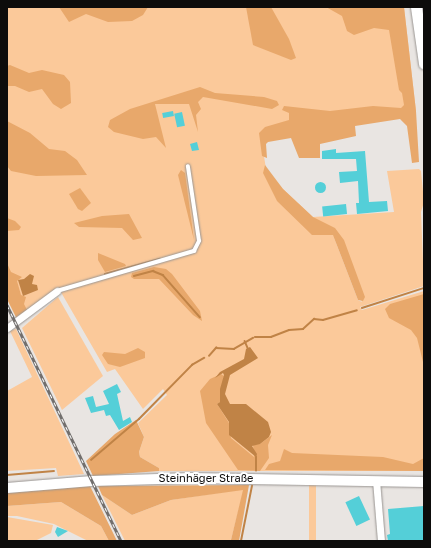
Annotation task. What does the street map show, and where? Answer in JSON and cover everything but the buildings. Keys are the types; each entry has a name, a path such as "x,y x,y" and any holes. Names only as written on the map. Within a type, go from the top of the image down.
{"main road":[{"path":"416,7 424,63"},
{"name":"Steinhäger Straße","path":"405,481 424,477"},
{"name":"Steinhäger Straße","path":"7,488 92,481 191,478 424,482"}],"street":[{"path":"7,328 58,291"},
{"path":"376,480 381,541"}],"lane":[{"path":"58,291 194,251 199,241 188,167"}],"shaded area":[{"path":"7,7 404,7 416,111 261,137 266,169 283,189 313,217 394,212 387,171 419,169 421,171 424,202 421,212 424,286 360,307 362,310 424,291 424,471 159,471 159,468 140,457 139,452 144,437 138,423 167,395 163,389 143,409 115,369 107,372 58,287 17,319 7,299","holes":["333,235 362,302 358,300"]},
{"path":"59,7 148,7 143,15 132,21 108,22 86,14 69,22"},
{"path":"246,7 271,7 289,39 296,58 291,60 253,45"},
{"path":"326,7 404,7 416,111 419,162 412,163 407,126 400,119 355,126 356,136 320,144 320,158 299,158 291,138 268,142 266,144 267,158 262,156 259,133 265,127 289,120 289,113 282,110 284,106 330,111 373,106 401,108 404,105 402,93 399,90 389,30 374,28 354,35 347,31 342,16"},
{"path":"10,65 29,73 42,70 64,75 70,82 71,103 61,109 53,104 42,89 29,92 15,86 7,86 7,66"},
{"path":"200,87 215,93 264,97 277,101 279,105 272,109 203,97 198,102 201,109 196,115 198,132 189,104 155,104 166,148 156,137 143,139 114,132 108,127 110,120 130,109"},
{"path":"7,121 30,133 49,149 65,151 77,160 87,175 36,176 11,171 7,166"},
{"path":"265,165 283,189 313,217 335,228 344,240 365,297 363,301 358,300 333,235 312,235 277,201 263,173"},
{"path":"181,170 185,173 194,240 178,175"},
{"path":"80,188 91,203 82,211 78,209 69,194"},
{"path":"129,214 142,238 133,240 122,228 79,227 74,223 102,216"},
{"path":"7,218 15,221 21,227 19,230 7,231"},
{"path":"98,253 125,264 126,266 105,272 98,260"},
{"path":"7,263 11,272 22,277 17,281 21,295 26,297 24,304 27,310 16,317 7,299"},
{"path":"154,267 166,269 172,274 200,311 202,321 193,315 159,279 134,279 131,277 132,273"},
{"path":"30,274 34,276 32,284 37,285 38,290 23,296 18,280 24,279"},
{"path":"424,294 424,366 417,338 411,330 389,318 385,309 390,304"},
{"path":"58,297 103,376 62,410 22,328"},
{"path":"16,329 84,474 58,476 56,468 7,471 7,391 32,377 10,331"},
{"path":"250,347 258,358 230,375 225,394 230,404 246,404 268,422 271,432 269,437 260,444 252,446 257,454 256,457 229,435 229,422 217,404 220,402 220,389 224,375 223,373 215,378 220,372 244,359 246,349"},
{"path":"138,348 145,352 145,358 120,367 108,364 102,355 104,352 125,354"},
{"path":"221,374 224,376 220,402 217,404 229,423 231,438 254,457 253,444 260,444 272,435 268,445 269,458 260,471 238,470 206,423 200,391 210,379"},
{"path":"136,420 144,437 139,452 140,457 159,468 159,471 93,476 86,461 115,434"},
{"path":"284,449 292,453 383,457 413,464 424,458 424,471 265,470 269,464 280,461"},
{"path":"249,485 239,541 231,540 243,490 171,500 132,515 102,495 98,486"},
{"path":"309,485 316,485 316,541 309,541"},
{"path":"90,486 117,541 109,541 101,526 61,502 7,506 7,493"},
{"path":"244,489 231,540 227,541 125,541 102,495 132,515 171,500"},
{"path":"61,502 101,526 109,541 88,541 54,524 17,516 7,516 7,506"},
{"path":"7,517 53,525 51,533 35,541 7,541"}],"waterway":[{"path":"105,274 160,259"},
{"path":"134,276 153,271 163,275 200,317"},
{"path":"362,308 424,288"},
{"path":"255,337 271,337 289,330 303,329 314,319 323,320 357,310"},
{"path":"209,356 216,348 234,349 253,338"},
{"path":"245,341 248,348"},
{"path":"91,460 139,419 192,365 204,358"},
{"path":"256,457 256,471"},
{"path":"7,475 54,471"},
{"path":"241,541 252,486"}],"railway":[{"path":"7,305 121,541"}]}
